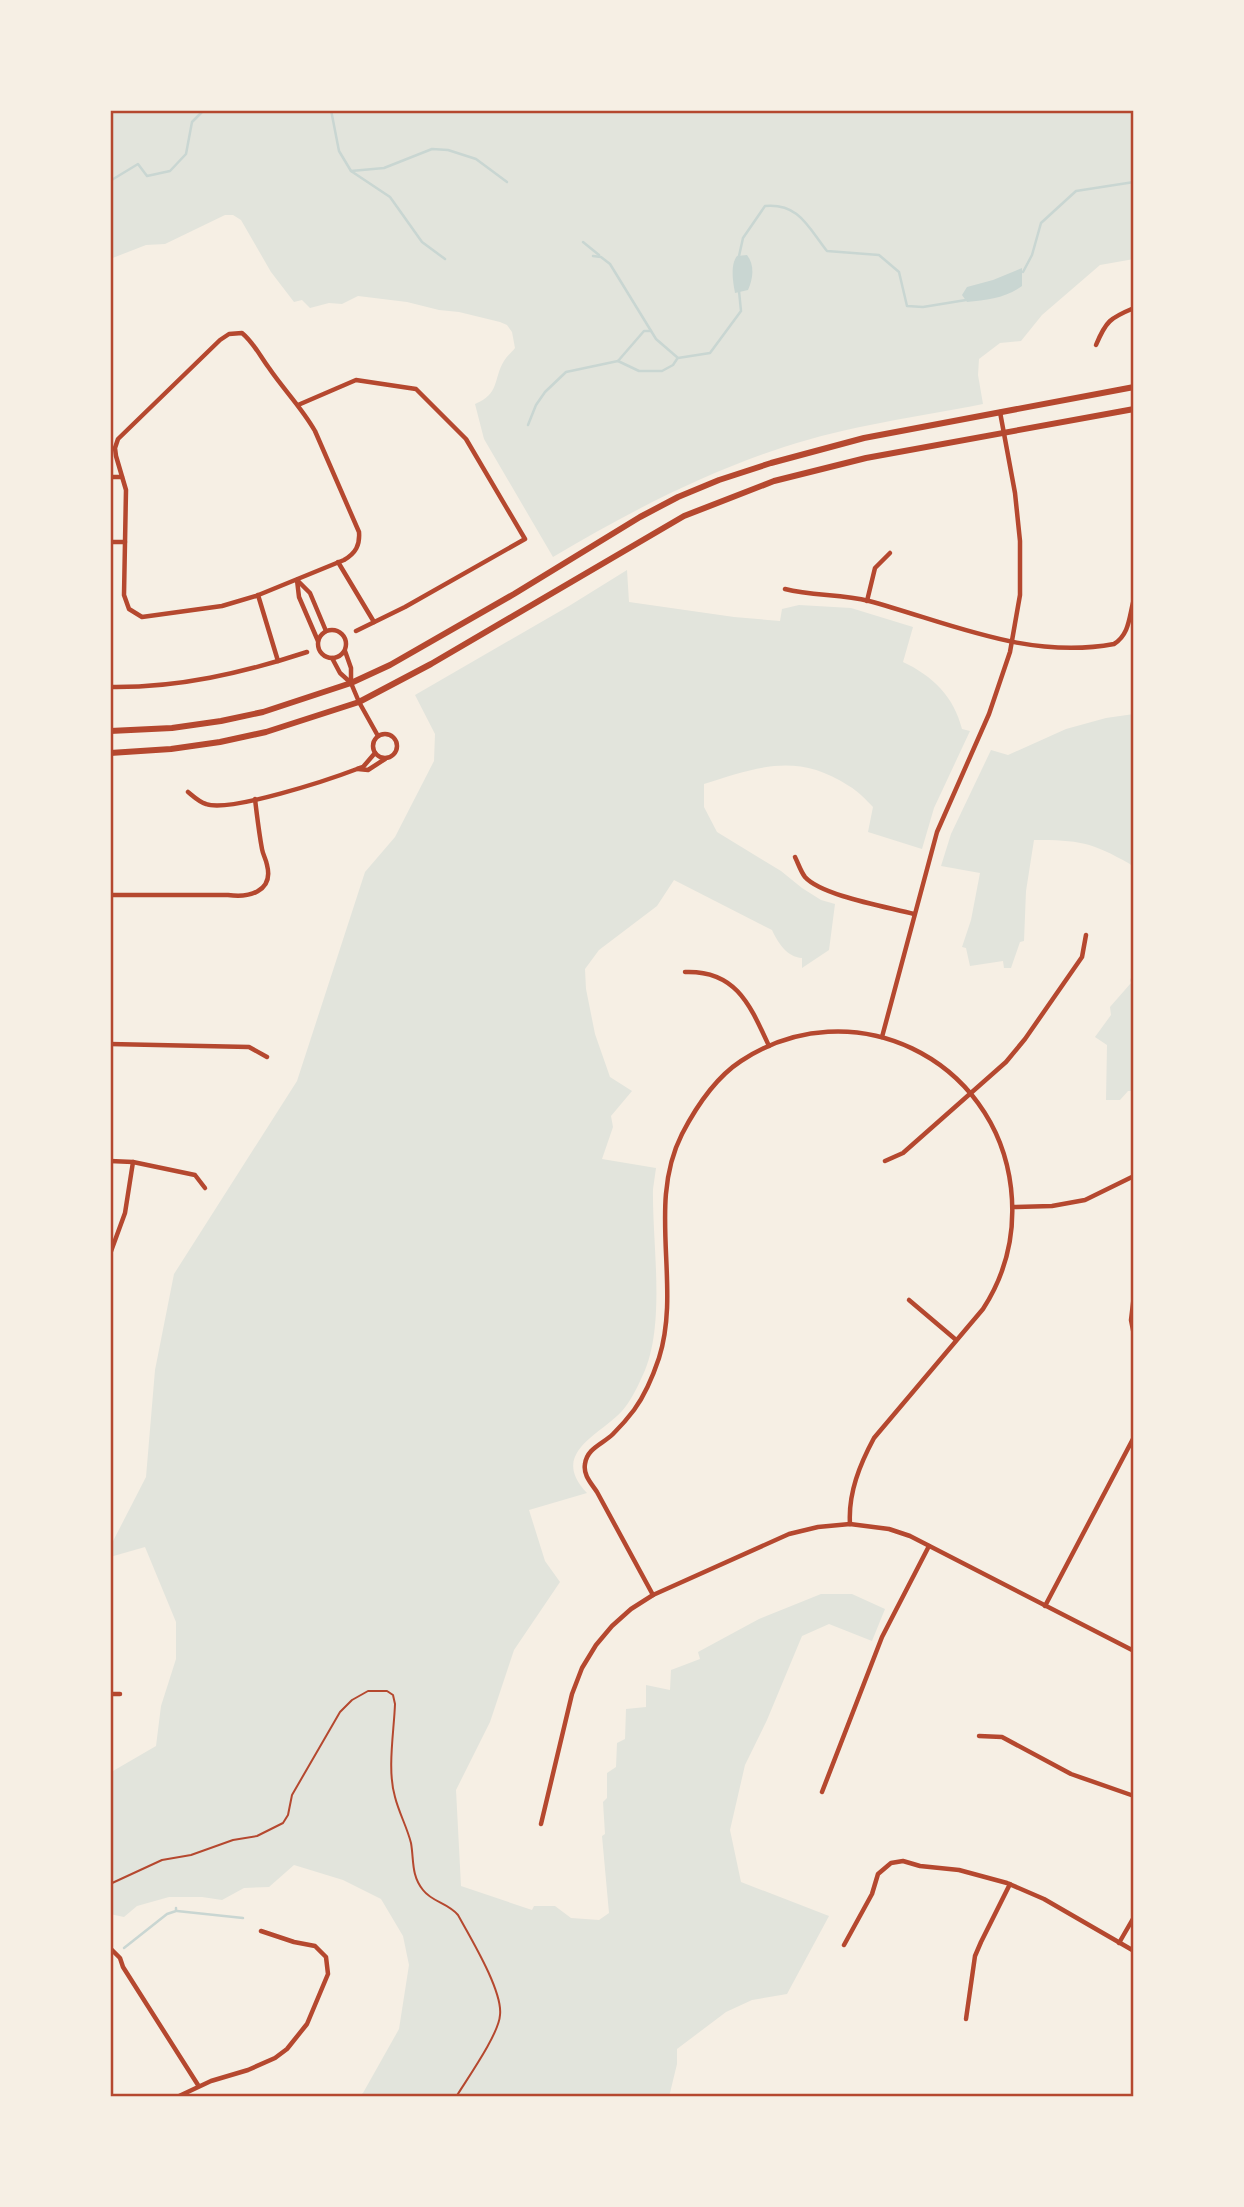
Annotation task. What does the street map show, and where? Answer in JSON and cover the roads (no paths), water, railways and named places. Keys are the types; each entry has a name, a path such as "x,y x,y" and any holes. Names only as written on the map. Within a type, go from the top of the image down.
{"main road":[{"path":"110,732 172,729 253,714 351,683 514,594 640,517 719,480 864,438 1134,387"},
{"path":"110,752 171,749 220,742 310,720 359,702 431,664 684,516 774,481 825,467 1134,409"}],"street":[{"path":"1096,345 1108,320 1134,308"},
{"path":"242,333 253,342 315,431 359,532 358,548 351,556 296,580 222,606 149,617 135,614 124,595 126,490 122,477 115,448 118,439 220,340 229,334 242,333"},
{"path":"298,405 356,380 416,389 466,439 525,540 356,631"},
{"path":"882,1037 937,832 989,714 1012,642 1020,595 1020,541 1015,493 1000,412"},
{"path":"110,477 122,477"},
{"path":"110,542 125,542"},
{"path":"867,601 875,568 890,553"},
{"path":"338,562 374,622"},
{"path":"296,580 310,593 326,631"},
{"path":"296,580 299,597 321,652 332,658 340,673 351,683"},
{"path":"785,589 803,594 867,601 950,627 1051,648 1114,644 1121,639 1128,627 1134,599"},
{"path":"258,595 278,662"},
{"path":"318,642 326,631 335,630 343,634 351,668 351,683 378,736"},
{"path":"332,658 345,651"},
{"path":"110,687 135,688 201,680 278,662 307,652"},
{"path":"357,769 368,770 395,752 397,744 390,735 378,736 373,742 375,753"},
{"path":"375,753 385,758"},
{"path":"188,792 205,804 218,806 255,799 303,788 363,767 375,753"},
{"path":"110,895 243,897 257,892 263,887 268,873 262,853 255,799"},
{"path":"795,857 804,876 816,886 914,914"},
{"path":"885,1161 903,1153 1006,1062 1082,957 1086,935"},
{"path":"685,972 716,975 732,985 752,1011 769,1046"},
{"path":"653,1595 588,1480 585,1463 591,1451 612,1435 634,1409 649,1384 659,1357 666,1315 664,1191 680,1138 695,1110 739,1062 795,1036 824,1032 853,1032 882,1037 930,1057 951,1072 971,1092 989,1118 1002,1145 1010,1174 1014,1208 1008,1257 1000,1276 983,1308 874,1438 856,1480 851,1500 850,1524"},
{"path":"110,1044 249,1048 267,1057"},
{"path":"110,1161 133,1162 195,1175 205,1188"},
{"path":"110,1255 125,1213 133,1162"},
{"path":"1014,1208 1052,1206 1085,1199 1134,1176"},
{"path":"1134,1295 1131,1320 1134,1335"},
{"path":"909,1300 956,1339"},
{"path":"1044,1606 1134,1437"},
{"path":"541,1824 572,1694 582,1668 611,1626 653,1595 789,1534 818,1527 850,1524 889,1529 929,1546 1134,1651"},
{"path":"822,1792 882,1637 929,1546"},
{"path":"110,1694 120,1694"},
{"path":"979,1736 1002,1737 1071,1774 1134,1796"},
{"path":"844,1945 872,1894 878,1874 891,1863 903,1861 920,1866 960,1870 1010,1884 1044,1899 1134,1951"},
{"path":"966,2019 975,1956 1010,1884"},
{"path":"1119,1943 1134,1917"},
{"path":"177,2097 198,2086 262,2065 275,2058 298,2037 315,2010 328,1973 326,1957 308,1943 294,1942 261,1931"},
{"path":"110,1948 120,1958 123,1967 198,2086"}],"waterway":[{"path":"110,181 138,164 147,176 170,171 186,154 192,122 204,110"},
{"path":"331,110 339,151 351,171 390,197 422,242 445,259"},
{"path":"351,171 384,168 432,149 448,150 476,159 507,182"},
{"path":"1023,272 1032,255 1041,223 1076,191 1134,182"},
{"path":"739,256 743,238 765,206 777,206 802,218 827,251 879,255 899,272 907,306 923,307 966,300"},
{"path":"583,242 599,255"},
{"path":"593,256 601,257 610,264 656,339 678,358 710,353 741,311 739,291"},
{"path":"618,361 644,331 651,331"},
{"path":"528,425 545,392 566,372 618,361 639,371 662,371 673,365 677,359"},
{"path":"124,1948 167,1914 176,1911 176,1908"},
{"path":"177,1911 243,1918"}]}
